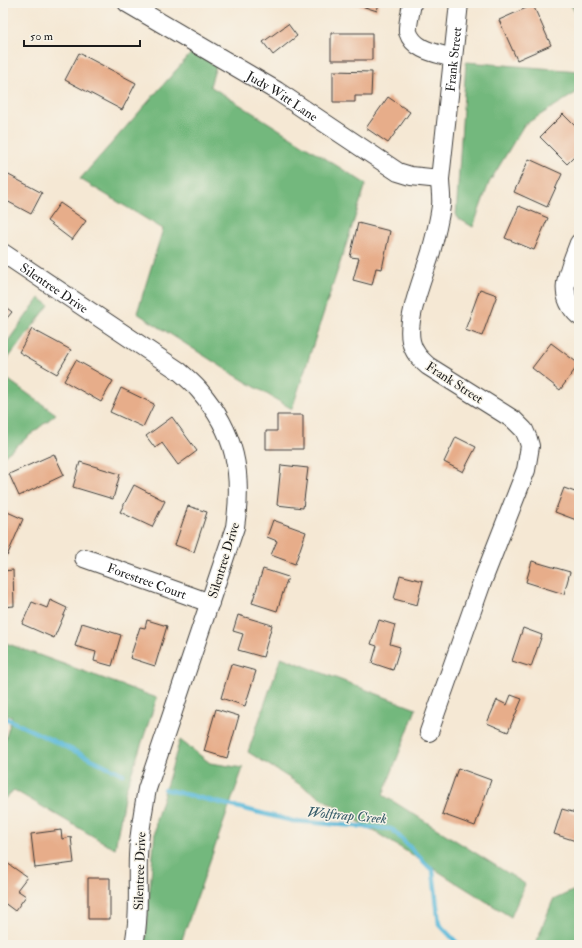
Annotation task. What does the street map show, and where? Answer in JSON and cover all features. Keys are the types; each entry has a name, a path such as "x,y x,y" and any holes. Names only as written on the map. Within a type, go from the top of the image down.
{"street":[{"name":"Judy Witt Lane","path":"127,3 277,91 398,172 411,176 440,178"},
{"path":"412,3 408,31 414,42 419,47 453,58"},
{"name":"Frank Street","path":"429,732 481,585 526,470 530,446 524,430 514,420 428,366 414,350 411,342 410,331 413,312 432,250 441,206 440,178 459,3"},
{"path":"579,243 565,284 566,296 574,311 579,316"},
{"name":"Silentree Drive","path":"3,254 179,371 198,389 213,407 224,427 233,450 238,476 239,502 236,527 147,788 141,822 138,857 138,906 134,945"},
{"name":"Forestree Court","path":"84,558 210,603"}],"green space":[{"path":"570,3 579,3 579,19"},
{"path":"193,51 216,66 210,86 366,184 292,409 233,374 137,313 163,229 80,179"},
{"path":"466,62 579,71 579,91 524,125 489,183 473,227 456,217"},
{"path":"39,298 49,305 3,365 3,348"},
{"path":"3,376 56,414 3,457"},
{"path":"3,642 157,698 125,792 115,849 14,790 3,800 3,747 12,717 3,714"},
{"path":"281,657 416,709 383,795 525,884 511,917 248,752"},
{"path":"180,740 210,763 243,768 180,945 145,945 156,820"},
{"path":"579,888 579,945 535,945 553,900"}],"building":[{"path":"352,3 379,3 377,11"},
{"path":"533,5 551,45 517,60 499,20"},
{"path":"288,24 297,36 273,55 263,42"},
{"path":"331,33 372,33 372,60 331,60"},
{"path":"79,53 136,83 122,110 65,80"},
{"path":"333,71 372,72 371,96 355,96 355,102 333,102"},
{"path":"388,97 410,112 388,143 366,128"},
{"path":"563,114 579,130 579,152 567,164 540,137"},
{"path":"529,159 562,174 547,207 514,192"},
{"path":"5,173 42,193 31,214 3,199 3,176"},
{"path":"60,203 86,221 72,240 47,221"},
{"path":"519,206 548,218 534,250 505,238"},
{"path":"358,223 390,231 382,269 376,268 372,285 353,280 359,258 350,257"},
{"path":"480,289 497,295 482,336 465,330"},
{"path":"3,305 12,312 3,323"},
{"path":"32,329 71,350 57,374 19,352"},
{"path":"551,343 579,364 560,390 532,368"},
{"path":"76,360 113,381 101,402 64,381"},
{"path":"121,388 154,404 143,427 110,412"},
{"path":"277,415 303,415 303,449 266,449 266,431 277,431"},
{"path":"172,417 197,451 178,465 162,443 155,448 146,436"},
{"path":"456,437 476,447 463,472 444,462"},
{"path":"54,454 64,475 19,496 9,474"},
{"path":"80,462 120,474 113,499 73,487"},
{"path":"281,465 308,468 303,508 277,505"},
{"path":"579,483 579,521 555,512 564,488 575,492"},
{"path":"134,485 165,501 152,527 120,512"},
{"path":"188,506 207,512 194,552 175,545"},
{"path":"3,510 23,519 7,556 3,554"},
{"path":"273,520 306,532 295,564 271,555 277,541 267,537"},
{"path":"532,561 570,572 564,594 526,582"},
{"path":"263,569 288,577 277,611 252,603"},
{"path":"13,570 14,606 3,607 3,571"},
{"path":"400,575 423,581 417,605 394,599"},
{"path":"50,600 67,608 54,638 22,624 32,602 47,608"},
{"path":"238,615 272,625 263,657 238,650 243,634 233,631"},
{"path":"147,620 167,626 155,666 130,658 140,627 145,628"},
{"path":"379,620 395,625 390,644 400,647 393,670 372,663 377,646 371,644"},
{"path":"82,623 121,635 112,666 94,661 96,652 75,646"},
{"path":"523,628 542,635 531,667 512,661"},
{"path":"231,664 256,671 245,706 221,698"},
{"path":"511,695 522,699 508,732 487,723 497,700 507,705"},
{"path":"216,709 239,716 227,758 204,751"},
{"path":"458,768 491,780 475,826 442,814"},
{"path":"562,809 579,814 579,842 554,834"},
{"path":"61,830 62,839 71,837 74,863 35,868 31,834"},
{"path":"7,863 27,877 17,890 26,896 15,911 3,902 3,868"},
{"path":"88,878 110,878 110,919 88,919"}],"waterway":[{"name":"Wolftrap Creek","path":"3,717 123,774"},
{"name":"Wolftrap Creek","path":"164,789 293,821 392,829 433,871 439,924 459,945"}]}
